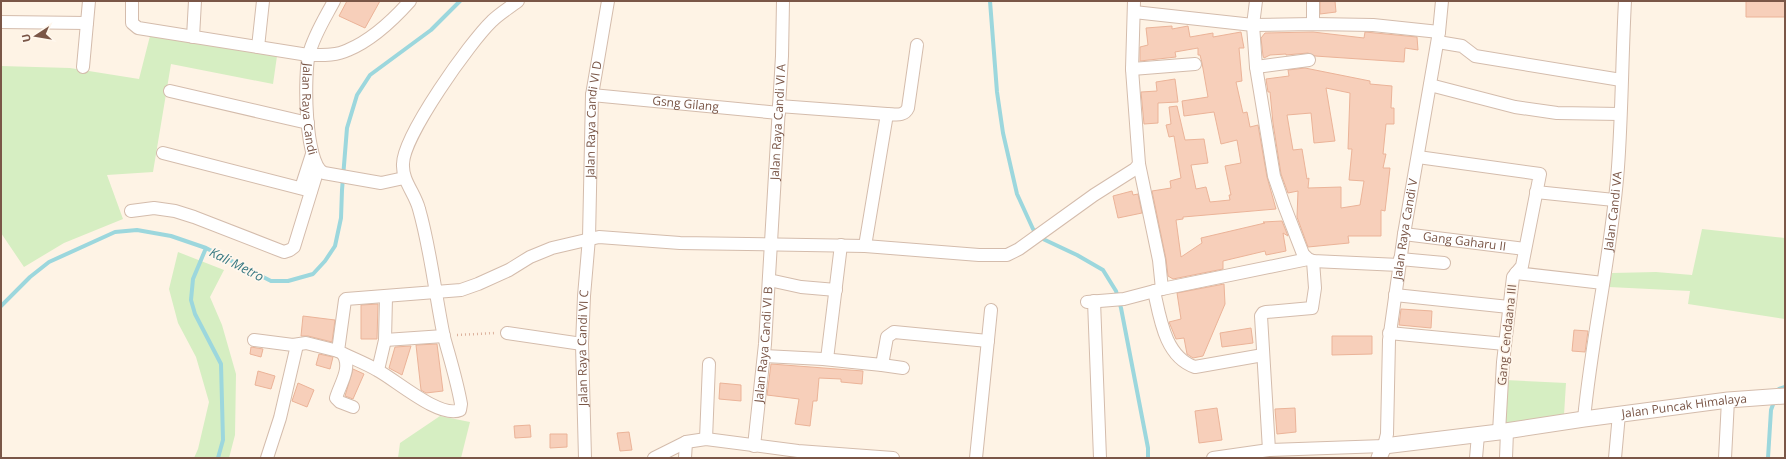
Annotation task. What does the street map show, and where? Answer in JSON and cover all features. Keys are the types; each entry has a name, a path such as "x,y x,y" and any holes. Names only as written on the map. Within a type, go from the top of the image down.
{"street":[{"path":"83,67 89,1"},
{"path":"132,1 132,23 138,28 308,55 327,55 347,51 366,40 399,13 410,1"},
{"path":"193,36 196,1"},
{"path":"258,47 263,1"},
{"name":"Jalan Raya Candi","path":"321,171 312,154 308,123 306,81 308,55 334,1"},
{"path":"254,340 296,345 306,343 341,353 378,370 428,404 449,412 456,412 460,410 461,404 444,336 437,292 419,209 413,193 404,178 403,163 408,145 422,119 452,72 492,21 518,1"},
{"name":"Jalan Raya Candi VI D","path":"589,238 592,95 608,1"},
{"name":"Jalan Raya Candi VI A","path":"771,243 779,110 783,1"},
{"path":"1256,1 1254,25 1256,67 1274,176 1292,228 1303,254 1311,260 1315,288 1312,308 1263,313 1262,316 1269,450"},
{"path":"1312,24 1313,1"},
{"name":"Jalan Raya Candi V","path":"1382,452 1387,434 1389,333 1404,234 1439,37 1442,1"},
{"name":"Jalan Candi VA","path":"1584,419 1589,372 1603,283 1618,167 1625,1"},
{"path":"1264,355 1195,367 1188,364 1172,348 1166,337 1158,290 1159,260 1139,164 1132,69 1134,7 1254,25 1373,25 1439,37 1462,46 1475,56 1621,80"},
{"path":"1,22 87,23"},
{"name":"Gsng Gilang","path":"592,95 779,110 902,114 906,112 908,108 917,45"},
{"path":"1256,67 1309,60"},
{"path":"1132,69 1194,64"},
{"path":"1430,85 1515,107 1557,113 1620,114"},
{"path":"170,91 308,123"},
{"path":"865,246 887,114"},
{"path":"163,153 306,190"},
{"path":"131,211 154,208 194,216 284,252 294,247 312,154"},
{"name":"Gang Cendaana III","path":"1418,157 1540,174 1522,266 1513,277 1505,344 1503,432 1506,458"},
{"path":"353,407 340,402 336,398 346,369 346,362 341,353 345,300 461,290 509,270 530,257 552,248 589,238 599,237 680,243 771,243 865,246 979,255 1007,255 1031,241 1094,194 1135,169 1139,164"},
{"path":"306,190 321,171 381,183 404,178"},
{"path":"1536,192 1614,200"},
{"name":"Gang Gaharu II","path":"1404,234 1525,249"},
{"name":"Jalan Raya Candi VI C","path":"585,458 582,344 589,238"},
{"name":"Jalan Raya Candi VI B","path":"754,446 764,356 771,243"},
{"path":"827,359 841,245"},
{"path":"1100,458 1090,302 1124,299 1158,290 1311,260 1444,263"},
{"path":"1516,273 1603,283"},
{"path":"769,280 800,287 836,290"},
{"path":"1395,295 1510,307"},
{"path":"378,370 385,340 386,297"},
{"path":"976,458 991,310"},
{"path":"882,365 886,337 894,332 988,341"},
{"path":"507,333 582,344"},
{"path":"1389,333 1505,344"},
{"path":"385,340 444,336"},
{"path":"267,458 280,418 296,345"},
{"path":"764,356 827,359 903,368"},
{"path":"706,439 709,364"},
{"name":"Jalan Puncak Himalaya","path":"1382,452 1478,435 1619,414 1728,400 1779,397"},
{"path":"1725,458 1728,400"},
{"path":"1615,458 1619,414"},
{"path":"1476,458 1478,435"},
{"path":"654,458 686,442 706,439 754,446 840,455 893,458"},
{"path":"685,458 686,442"},
{"path":"1213,458 1269,450 1382,452"}],"path":[{"path":"444,336 507,333"}],"green space":[{"path":"150,36 277,56 273,84 171,64 153,172 107,175 123,219 64,243 24,267 1,233 1,66 70,68 139,79"},
{"path":"1702,229 1785,238 1785,319 1688,304 1690,291 1609,287 1612,273 1656,272 1692,275"},
{"path":"178,252 224,270 210,297 222,325 236,374 235,435 229,458 194,458 198,449 209,402 196,357 178,323 169,289"},
{"path":"1505,380 1566,383 1564,415 1502,426"},
{"path":"440,416 470,422 461,458 398,458 400,443"}],"building":[{"path":"347,1 380,1 365,28 339,16"},
{"path":"1320,1 1335,1 1336,12 1320,14"},
{"path":"1746,1 1785,1 1785,17 1746,17"},
{"path":"1172,26 1172,29 1188,26 1190,37 1213,33 1213,37 1241,32 1244,48 1239,48 1242,81 1236,82 1243,113 1247,112 1250,127 1258,125 1267,177 1276,209 1183,217 1183,219 1176,220 1181,257 1202,243 1201,238 1265,223 1263,222 1282,221 1288,236 1283,233 1286,251 1266,255 1265,251 1223,261 1223,269 1173,279 1168,276 1152,191 1171,188 1170,181 1181,178 1174,136 1169,137 1166,125 1171,124 1169,107 1177,106 1185,140 1204,139 1208,163 1191,165 1196,189 1206,187 1210,202 1230,200 1229,195 1231,195 1225,166 1241,163 1237,140 1221,144 1214,112 1184,116 1182,101 1208,97 1202,63 1200,55 1198,55 1198,48 1175,52 1176,57 1140,61 1140,47 1148,45 1146,28"},
{"path":"1313,32 1364,38 1365,32 1417,37 1418,50 1405,48 1404,62 1315,56 1308,53 1270,55 1264,58 1261,38 1265,33"},
{"path":"1305,68 1370,81 1370,84 1392,86 1391,108 1394,108 1394,124 1386,124 1383,154 1386,154 1383,168 1390,168 1385,211 1381,210 1381,236 1348,236 1349,243 1308,247 1297,217 1298,191 1288,193 1281,174 1270,92 1268,92 1266,79 1289,76 1288,70","holes":["1326,88 1350,93 1348,149 1352,149 1349,180 1364,181 1360,205 1341,208 1341,187 1308,188 1309,178 1307,179 1302,149 1293,150 1287,115 1311,113 1314,143 1335,141"]},
{"path":"1175,79 1178,102 1158,103 1158,123 1144,124 1141,92 1157,91 1156,82"},
{"path":"1132,191 1133,195 1138,194 1142,213 1118,218 1113,196"},
{"path":"1224,284 1225,304 1203,356 1193,358 1187,354 1184,338 1176,339 1169,322 1181,319 1177,293"},
{"path":"378,304 377,339 361,339 361,305"},
{"path":"1401,309 1432,311 1431,328 1399,325"},
{"path":"303,316 335,320 332,342 308,336 301,336"},
{"path":"1251,328 1253,343 1222,347 1220,333"},
{"path":"1574,330 1588,331 1585,352 1572,351"},
{"path":"1332,336 1372,336 1372,354 1332,355"},
{"path":"437,344 443,391 426,393 421,390 416,345"},
{"path":"411,346 402,375 389,368 395,347"},
{"path":"251,347 263,349 261,357 250,354"},
{"path":"319,354 333,357 330,369 316,365"},
{"path":"771,364 863,371 862,384 841,382 841,379 819,378 817,401 813,401 810,426 795,424 799,399 767,395"},
{"path":"353,369 364,374 353,399 345,396"},
{"path":"258,371 275,376 271,389 255,385"},
{"path":"298,383 314,390 307,407 292,401"},
{"path":"720,383 741,385 741,401 719,399"},
{"path":"1217,408 1222,440 1199,443 1195,411"},
{"path":"1295,408 1296,432 1277,434 1275,409"},
{"path":"530,425 531,437 515,438 514,426"},
{"path":"629,432 632,450 620,451 617,433"},
{"path":"550,434 567,434 567,447 550,448"}],"waterway":[{"name":"Kali Metro","path":"1,306 30,277 49,262 115,232 137,230 171,236 206,248 271,281 288,281 313,274 325,261 335,246 341,218 347,128 357,95 370,75 431,30 460,1"},
{"path":"990,1 997,92 1003,133 1017,194 1033,229 1043,239 1077,255 1103,270 1116,291 1121,308 1148,448 1148,458"},
{"path":"206,248 193,279 191,300 195,314 221,364 223,440 218,458"},
{"path":"1778,393 1779,389 1785,387"},
{"path":"1768,458 1771,410 1775,399"}]}
